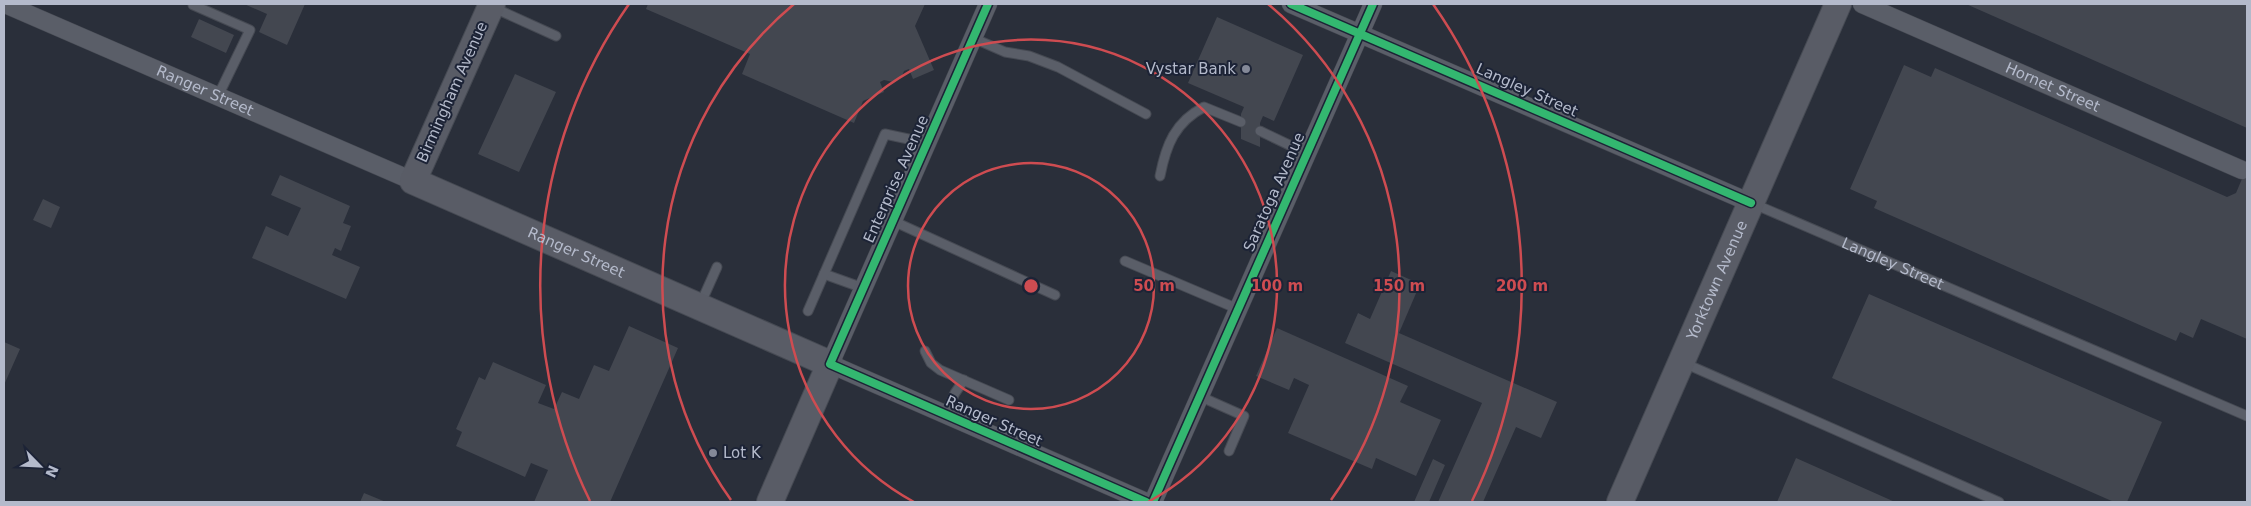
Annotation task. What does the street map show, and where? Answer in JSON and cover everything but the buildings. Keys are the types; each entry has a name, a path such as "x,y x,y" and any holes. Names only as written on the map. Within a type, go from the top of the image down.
{"main road":[{"name":"Yorktown Avenue","path":"1620,502 1838,4"},
{"name":"Birmingham Avenue","path":"413,181 491,5"},
{"name":"Ranger Street","path":"413,181 830,364"},
{"name":"Enterprise Avenue","path":"770,502 830,364"}],"street":[{"name":"Ranger Street","path":"6,4 413,181"},
{"name":"Enterprise Avenue","path":"830,364 988,4"},
{"name":"Langley Street","path":"1291,4 1752,203"},
{"name":"Saratoga Avenue","path":"1153,502 1372,4"},
{"name":"Hornet Street","path":"1862,4 2242,170"},
{"name":"Ranger Street","path":"830,364 1146,502"}],"lane":[{"path":"193,5 250,30 218,96"},
{"path":"491,5 556,36"},
{"path":"973,38 1005,52 1029,56 1058,67 1146,114"},
{"path":"1160,176 1162,162 1179,125 1189,115 1204,107 1241,122"},
{"path":"1260,131 1306,153"},
{"path":"808,311 885,134 927,143"},
{"name":"Langley Street","path":"1752,203 2247,416"},
{"path":"893,221 1055,295"},
{"path":"1125,261 1238,309"},
{"path":"699,308 717,267"},
{"path":"824,274 863,288"},
{"path":"925,351 931,363 940,370 1009,400"},
{"path":"1682,362 1864,440 1999,502"},
{"path":"945,415 955,393 964,380"},
{"path":"1199,396 1244,416 1229,451"}],"cycle path":[{"path":"988,4 830,364 1146,502"},
{"path":"1291,4 1751,203"},
{"path":"1153,502 1373,4"}],"place":[{"name":"Vystar Bank","path":"1246,69"},
{"name":"Lot K","path":"713,453"}]}
